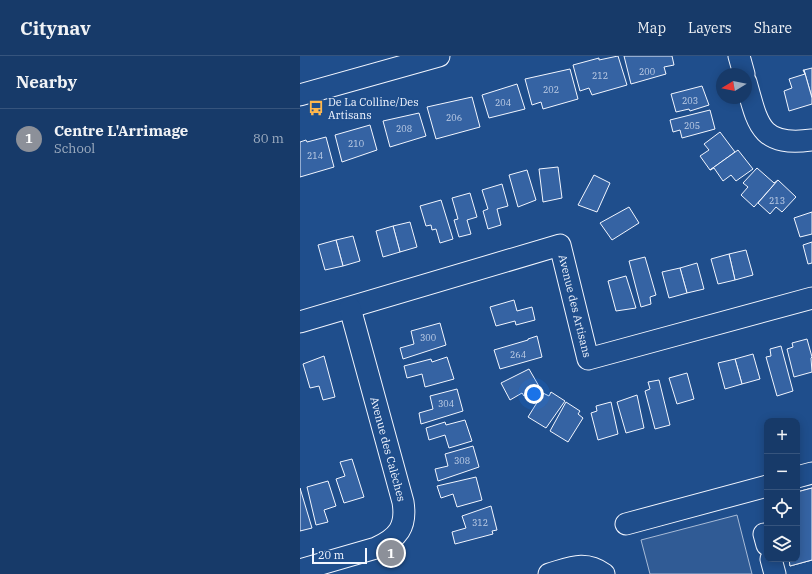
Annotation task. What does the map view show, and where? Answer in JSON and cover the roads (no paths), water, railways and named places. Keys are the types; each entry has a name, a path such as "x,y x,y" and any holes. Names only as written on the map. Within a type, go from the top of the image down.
{"street":[{"path":"300,95 439,56"},
{"path":"739,56 742,68"},
{"path":"752,100 761,128 776,140 794,143 812,140"},
{"name":"Avenue des Artisans","path":"300,322 560,245 588,359 812,298"},
{"name":"Avenue des Calèches","path":"300,570 376,548 387,543 400,529 404,521 403,502 350,308"},
{"path":"800,476 812,473"},
{"path":"626,524 764,487"},
{"path":"772,562 775,574"},
{"path":"549,574 582,566 595,568 604,574"}],"place":[{"name":"De La Colline/Des Artisans","path":"316,108"},
{"name":"Centre L'Arrimage","path":"391,553"}]}
